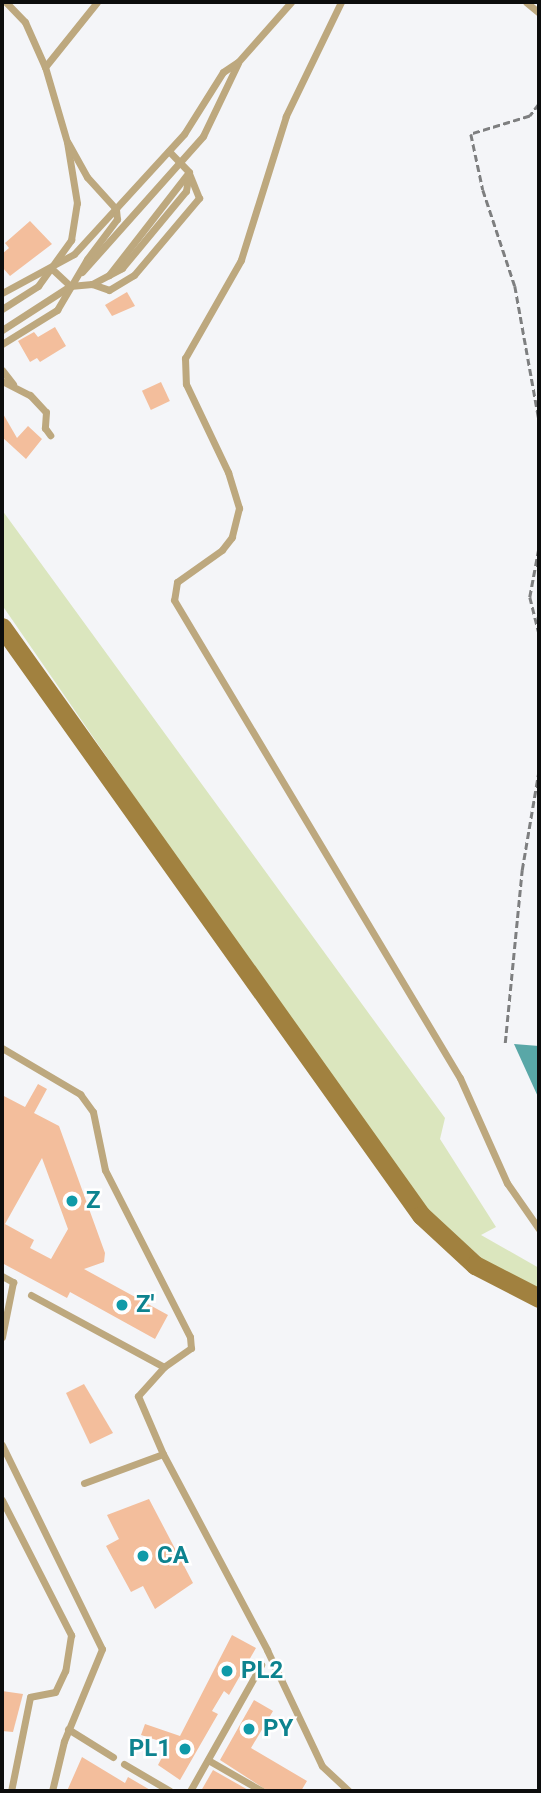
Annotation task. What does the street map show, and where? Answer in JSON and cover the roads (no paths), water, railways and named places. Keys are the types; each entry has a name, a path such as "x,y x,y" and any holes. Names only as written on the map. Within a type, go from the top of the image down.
{"main road":[{"path":"2,627 421,1215 475,1265 539,1298"}],"lane":[{"path":"2,309 38,286 51,268 76,226 78,203 67,142 45,67 25,22 6,2"},
{"path":"45,67 97,2"},
{"path":"2,293 74,254 169,151 202,110 222,72 238,62 291,2"},
{"path":"341,2 286,116 241,260 185,358 186,384 228,472 239,508 232,537 177,582 174,600 460,1078 507,1183 539,1229"},
{"path":"526,2 539,13"},
{"path":"81,272 211,125 238,62"},
{"path":"2,344 57,310 70,286 117,219 116,209 87,177 67,142"},
{"path":"2,330 70,286 92,285 109,290 134,275 199,198 189,172 169,151"},
{"path":"92,285 122,268 186,191 189,172"},
{"path":"51,268 70,286"},
{"path":"2,370 46,412 45,428 50,435"},
{"path":"2,381 14,384"},
{"path":"2,1048 80,1094 93,1112 106,1170 190,1337 191,1348 164,1367 138,1396 163,1454 267,1650 321,1766 349,1791"},
{"path":"2,1276 13,1282 2,1337"},
{"path":"31,1295 164,1367"},
{"path":"2,1445 102,1649 68,1729 52,1791"},
{"path":"84,1482 163,1454"},
{"path":"2,1500 71,1635 65,1671 55,1692 30,1697 11,1791"},
{"path":"190,1791 261,1665"},
{"path":"68,1729 113,1757"},
{"path":"208,1760 261,1791"},
{"path":"124,1764 161,1789 170,1791"}],"water":[{"path":"514,1044 539,1046 539,1099"}],"place":[{"name":"Z","path":"72,1201"},
{"name":"Z'","path":"122,1305"},
{"name":"CA","path":"143,1556"},
{"name":"PL2","path":"227,1671"},
{"name":"PY","path":"249,1729"},
{"name":"PL1","path":"185,1749"}]}
